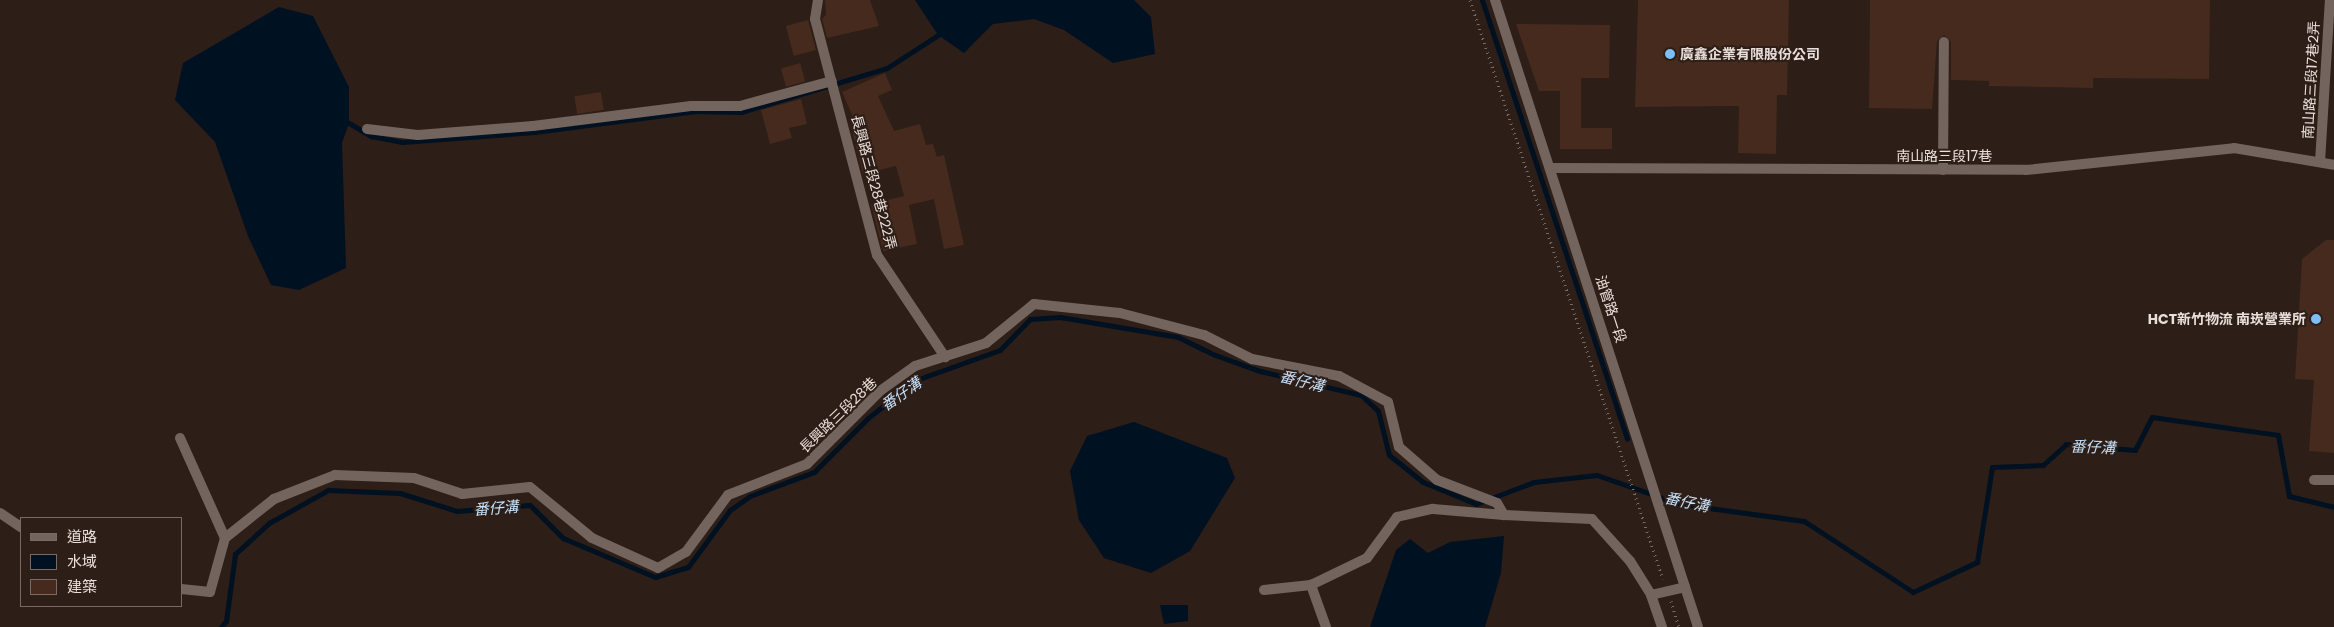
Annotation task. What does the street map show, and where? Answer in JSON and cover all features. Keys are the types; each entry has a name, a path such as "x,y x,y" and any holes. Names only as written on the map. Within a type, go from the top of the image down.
{"street":[{"name":"長興路三段28巷222弄","path":"818,0 815,19 877,255 944,357"},
{"name":"油管路一段","path":"1495,0 1551,168 1698,627"},
{"name":"南山路三段17巷2弄","path":"2320,162 2330,0"},
{"path":"1943,170 1944,42"},
{"path":"367,129 418,135 533,126 691,106 740,106 832,81"},
{"name":"南山路三段17巷","path":"1551,168 1943,170 2060,168 2234,148 2334,165"},
{"name":"長興路三段28巷","path":"225,538 274,499 335,475 414,478 462,494 530,487 592,538 658,568 686,552 728,495 807,464 880,391 916,366 986,343 1034,304 1120,313 1204,335 1252,359 1339,376 1388,402 1399,447 1437,480 1497,503 1504,515"},
{"path":"180,438 225,538 210,592 182,589"},
{"path":"2314,480 2334,480"},
{"path":"1264,590 1311,585 1367,558 1397,516 1433,509 1504,515 1592,519 1630,561 1650,595 1662,627"},
{"path":"0,513 20,526"},
{"path":"1311,585 1326,627"},
{"path":"1650,595 1685,587"}],"path":[{"path":"1470,0 1628,480 1679,627"}],"water":[{"path":"915,0 1134,0 1151,17 1155,54 1113,63 1064,30 1034,19 993,24 964,53 938,35"},
{"path":"279,7 313,16 349,87 349,123 342,143 346,268 299,290 271,285 248,236 215,142 175,100 183,63"},
{"path":"1134,422 1227,458 1235,478 1190,551 1151,573 1104,558 1079,520 1070,471 1087,436"},
{"path":"1504,536 1501,573 1485,627 1370,627 1396,550 1410,539 1428,553 1450,542"},
{"path":"1160,605 1188,605 1188,621 1164,624"}],"building":[{"path":"825,0 870,0 879,26 827,38 822,19 826,15"},
{"path":"1638,0 1789,0 1787,95 1777,95 1776,154 1738,153 1739,106 1635,107"},
{"path":"1870,0 2210,0 2209,79 2093,78 2093,88 1989,86 1989,81 1951,80 1951,42 1944,35 1937,41 1932,109 1869,108"},
{"path":"808,20 816,50 794,56 786,26"},
{"path":"1516,24 1610,25 1609,78 1581,78 1581,128 1612,128 1612,149 1560,149 1560,91 1539,91"},
{"path":"800,63 805,81 786,87 781,69"},
{"path":"885,73 892,90 878,96 894,131 920,124 926,145 933,144 937,157 944,155 964,245 944,249 934,199 909,205 917,244 883,251 871,204 904,196 896,166 863,174 851,127 857,126 842,92"},
{"path":"601,92 604,110 577,114 574,96"},
{"path":"801,99 807,124 789,128 792,138 770,144 761,110"},
{"name":"HCT新竹物流 南崁營業所","path":"2326,240 2334,240 2334,453 2309,451 2314,380 2295,379 2302,259"}],"waterway":[{"path":"1482,0 1627,439"},
{"path":"349,123 371,136 402,142 534,132 696,111 741,112 887,68 938,35"},
{"name":"番仔溝","path":"221,627 226,621 235,554 269,523 328,490 400,493 457,511 530,505 563,538 655,577 688,567 730,510 750,496 814,472 868,418 916,380 1000,350 1030,319 1060,317 1178,337 1215,355 1260,371 1361,395 1378,411 1389,455 1423,482 1476,504 1534,482 1597,475 1680,504 1804,521 1913,592 1977,562 1992,467 2043,465 2066,444 2135,450 2152,417 2278,435 2289,496 2334,507"}],"place":[{"name":"廣鑫企業有限股份公司","path":"1670,54"},
{"name":"HCT新竹物流 南崁營業所","path":"2316,319"}]}
